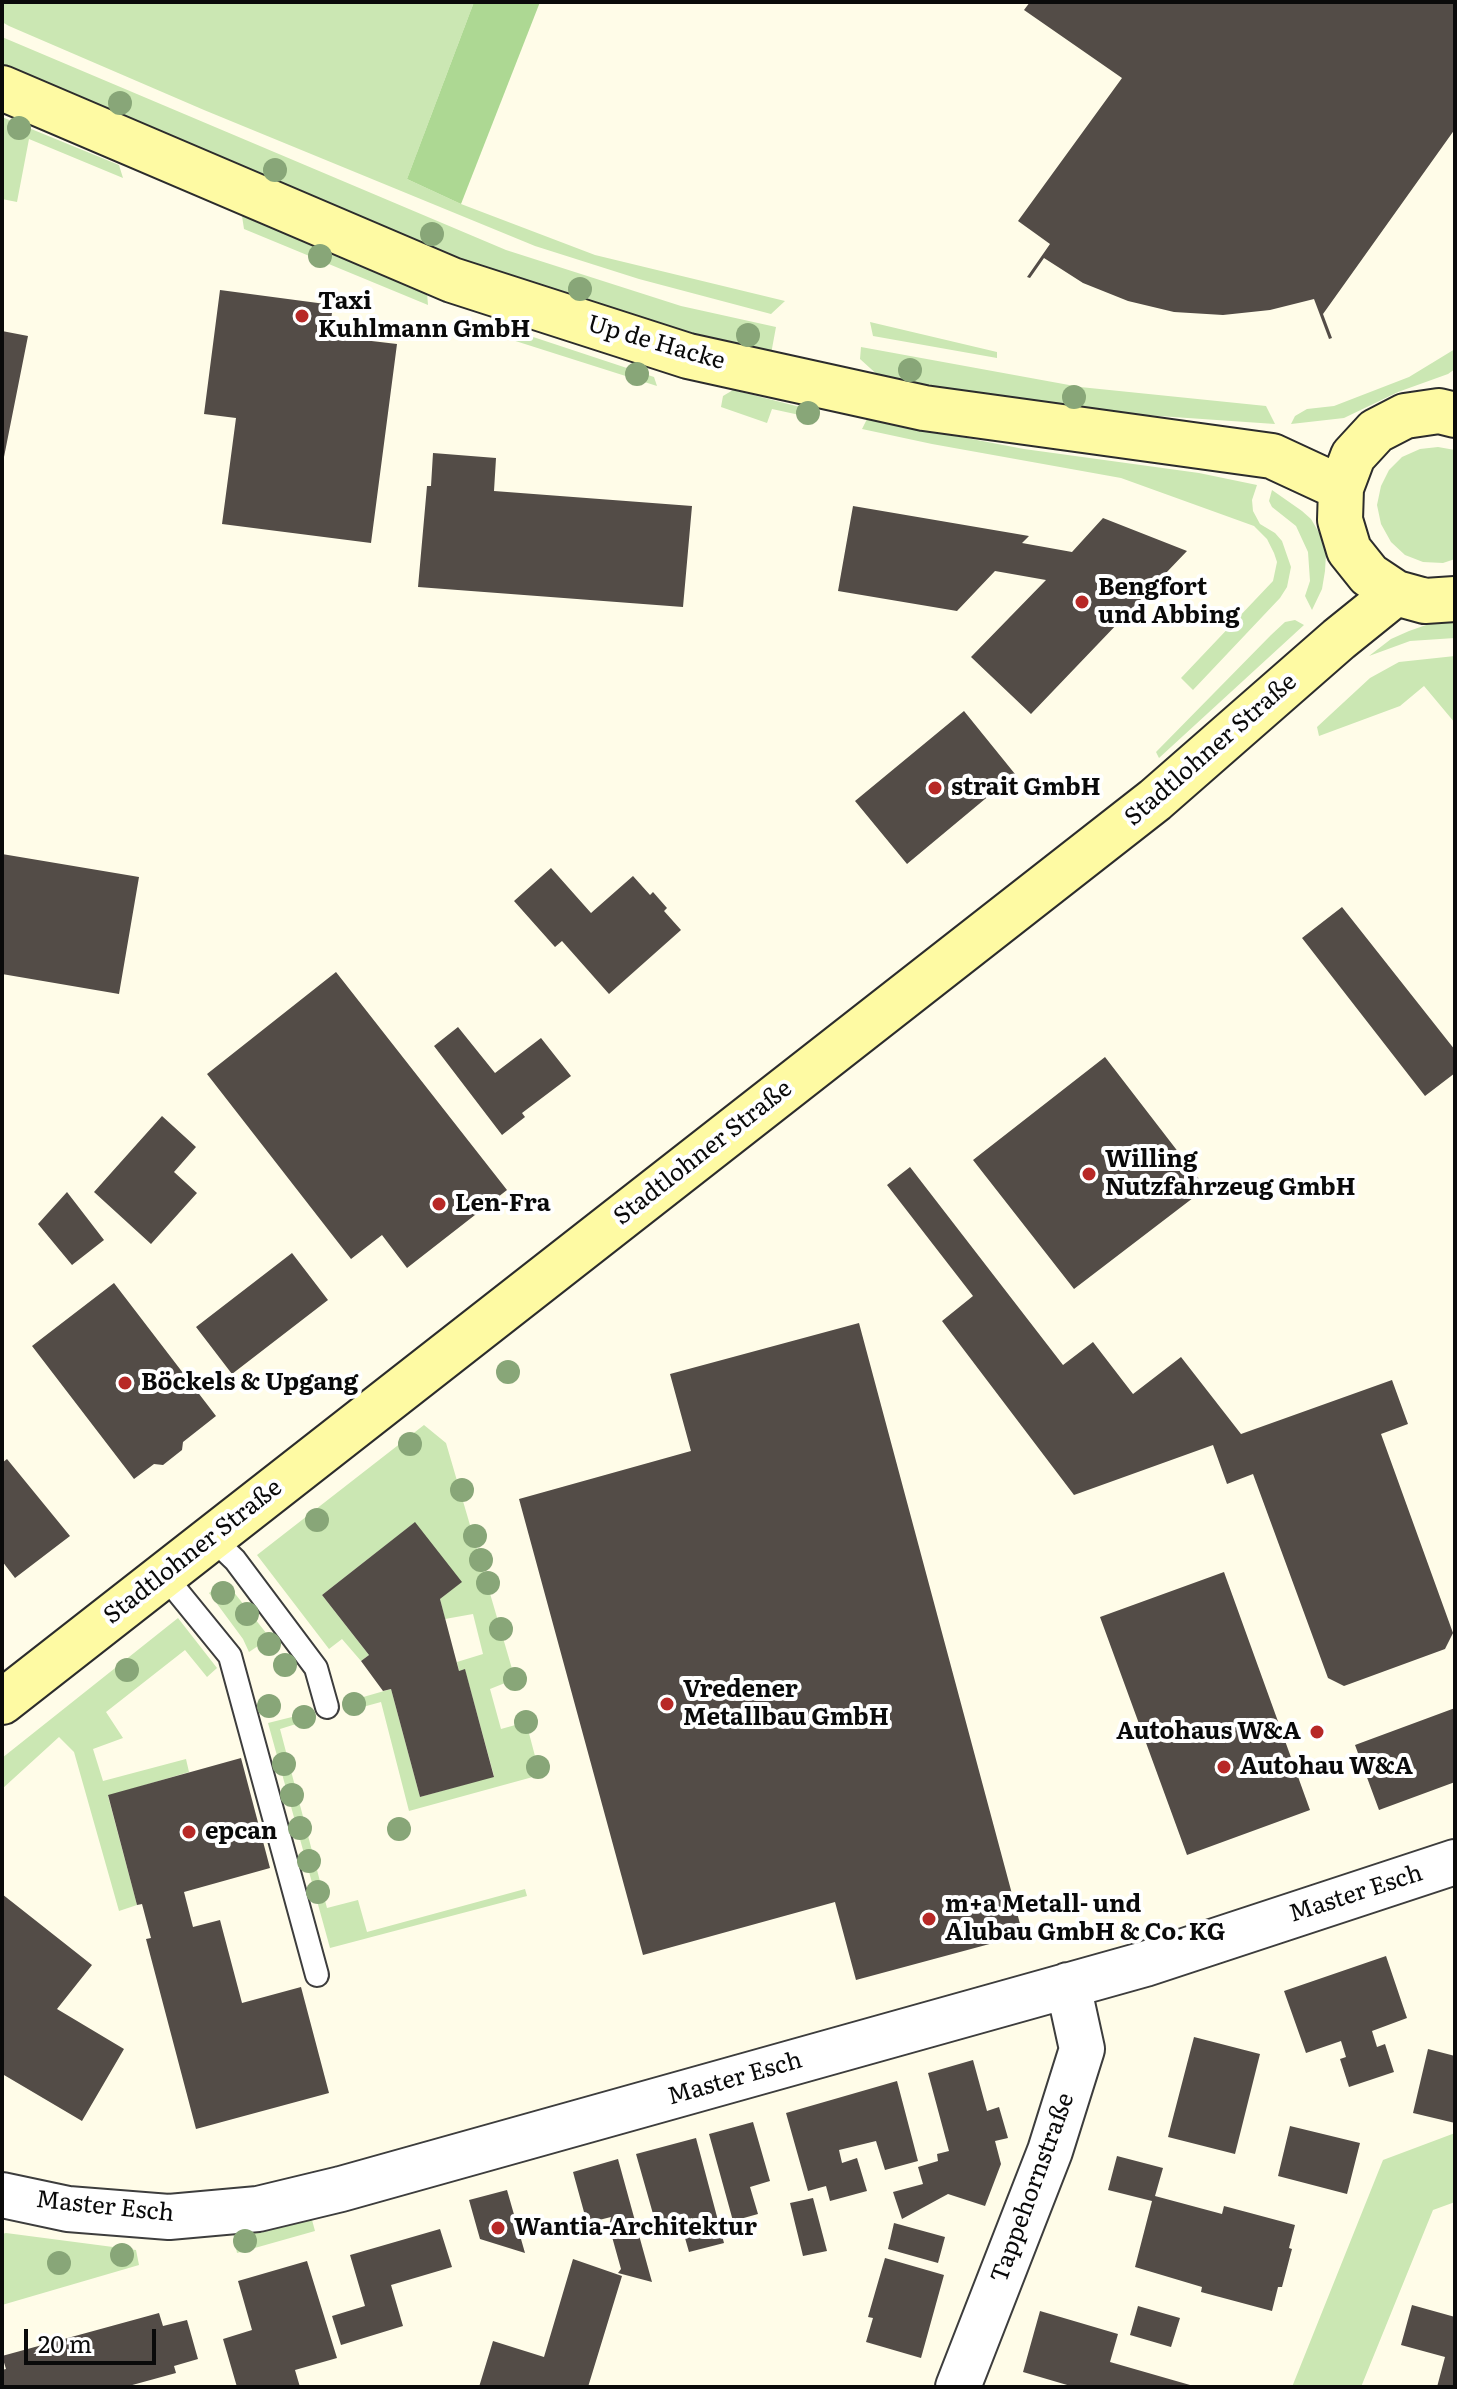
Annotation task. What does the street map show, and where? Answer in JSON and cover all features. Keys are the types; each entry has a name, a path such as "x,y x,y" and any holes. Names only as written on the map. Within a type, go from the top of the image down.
{"street":[{"name":"Up de Hacke","path":"2,88 452,280 688,356 924,408 1272,456 1341,488"},
{"path":"1455,415 1439,411 1405,416 1376,431 1353,456 1341,488 1340,520 1349,550 1369,575 1396,593 1425,601 1455,599"},
{"name":"Stadtlohner Straße","path":"2,1702 1155,800 1396,593"},
{"name":"Master Esch","path":"2,2195 68,2209 169,2217 258,2209 355,2185 1145,1964 1455,1862"},
{"name":"Tappehornstraße","path":"958,2387 1050,2151 1082,2049 1068,1985"}],"lane":[{"path":"212,1538 235,1560 316,1668 327,1707"},
{"path":"164,1575 230,1656 317,1975"}],"green space":[{"path":"2,2 474,2 407,179 461,204 595,255 785,301 771,314 639,279 535,246 9,26 2,22"},
{"path":"474,2 540,2 461,204 407,179"},
{"path":"2,37 506,250 681,306 776,327 771,354 728,345 491,273 2,68"},
{"path":"2,117 119,165 123,178 29,139 17,202 2,199"},
{"path":"242,216 427,293 428,305 244,229"},
{"path":"870,322 997,352 997,358 873,336"},
{"path":"512,330 654,377 657,386 506,338"},
{"path":"861,347 1080,387 1266,406 1275,424 1115,413 963,394 881,378 860,359"},
{"path":"1455,349 1455,369 1448,374 1398,392 1344,418 1291,424 1295,416 1307,409 1334,406 1409,377"},
{"path":"733,390 820,412 818,419 772,409 767,423 721,407 723,396"},
{"path":"867,419 1024,449 1199,473 1257,485 1252,500 1253,511 1260,524 1282,541 1291,567 1287,587 1193,690 1181,678 1273,581 1277,562 1274,553 1267,539 1254,526 1121,478 862,429"},
{"path":"1438,447 1455,450 1455,559 1443,563 1423,562 1405,555 1391,542 1381,524 1377,505 1389,470 1402,457 1420,449"},
{"path":"1272,490 1311,519 1321,536 1326,554 1325,571 1322,589 1312,610 1305,596 1310,581 1308,552 1296,526 1272,507 1269,501"},
{"path":"1295,620 1304,625 1159,758 1156,752 1271,635 1285,622"},
{"path":"1455,622 1455,638 1410,641 1369,656 1391,639 1409,631 1429,624"},
{"path":"1455,656 1455,723 1424,686 1400,706 1319,736 1317,727 1370,678 1399,662"},
{"path":"424,1425 446,1443 515,1679 490,1689 501,1729 526,1722 540,1775 409,1811 381,1702 348,1711 346,1702 391,1689 420,1797 494,1776 465,1670 459,1671 457,1662 483,1654 473,1614 445,1619 440,1599 461,1582 414,1523 322,1595 369,1655 361,1661 342,1639 329,1649 257,1555"},
{"path":"225,1581 278,1648 270,1654 261,1644 249,1652 209,1593"},
{"path":"178,1618 217,1668 207,1677 185,1650 106,1712 123,1738 93,1749 103,1781 186,1759 189,1772 108,1796 137,1905 119,1911 74,1752 59,1737 2,1789 2,1758"},
{"path":"308,1713 309,1720 280,1729 327,1908 358,1900 367,1932 525,1889 527,1896 330,1948 268,1723"},
{"path":"1455,2133 1455,2202 1433,2210 1361,2387 1292,2387 1383,2160"},
{"path":"312,2220 315,2231 237,2253 233,2233"},
{"path":"2,2234 136,2250 139,2265 2,2305"}],"building":[{"path":"1030,2 1455,2 1455,129 1323,314 1332,338 1329,339 1314,299 1270,310 1223,315 1174,312 1128,301 1083,283 1044,258 1030,278 1027,277 1050,244 1018,221 1122,78 1024,10"},
{"path":"220,290 333,305 329,336 397,344 371,543 222,524 236,418 204,414"},
{"path":"2,331 28,336 3,462 2,462"},
{"path":"433,453 496,458 494,491 692,506 683,607 418,587"},
{"path":"853,506 1029,536 1022,543 1072,552 1103,518 1187,551 1031,714 971,657 1046,580 995,571 957,611 838,591"},
{"name":"strait GmbH","path":"964,711 1015,774 907,864 855,801"},
{"path":"2,854 139,877 119,994 2,974"},
{"path":"551,868 591,913 633,876 650,895 653,892 667,908 664,911 681,930 609,994 562,941 555,947 514,901"},
{"path":"1342,907 1455,1050 1455,1073 1425,1096 1302,938"},
{"path":"336,972 507,1190 407,1268 382,1235 351,1259 207,1074"},
{"path":"458,1027 495,1073 541,1038 571,1076 522,1113 525,1117 502,1135 434,1046"},
{"name":"Willing Nutzfahrzeug GmbH","path":"1105,1057 1206,1188 1074,1289 973,1160"},
{"path":"162,1116 196,1147 174,1172 197,1193 151,1244 94,1192"},
{"path":"910,1167 1063,1365 1093,1342 1133,1394 1181,1357 1241,1434 1392,1380 1408,1424 1381,1434 1453,1633 1445,1649 1344,1686 1328,1678 1253,1474 1227,1484 1213,1445 1074,1495 942,1321 973,1296 887,1185"},
{"path":"67,1192 104,1240 72,1265 38,1224"},
{"path":"292,1253 328,1300 232,1374 196,1327"},
{"name":"Böckels & Upgang","path":"114,1283 216,1416 183,1442 182,1450 163,1465 154,1464 134,1479 32,1346"},
{"path":"859,1323 1023,1935 856,1980 835,1902 643,1955 519,1499 691,1451 670,1374"},
{"path":"7,1459 70,1536 15,1578 2,1561 2,1463"},
{"path":"415,1522 462,1582 440,1599 459,1671 465,1669 494,1777 420,1797 391,1689 383,1691 361,1661 369,1655 322,1595"},
{"path":"1224,1572 1310,1810 1187,1855 1100,1617"},
{"path":"1455,1708 1455,1782 1379,1810 1355,1745"},
{"path":"241,1758 270,1868 184,1892 193,1927 220,1920 242,2003 301,1987 329,2093 196,2129 146,1939 151,1938 142,1904 137,1905 108,1795"},
{"path":"2,1894 92,1965 57,2009 124,2049 82,2121 4,2075 2,2077"},
{"path":"1386,1956 1407,2018 1372,2031 1377,2047 1385,2044 1394,2072 1349,2087 1340,2059 1346,2057 1341,2041 1306,2053 1284,1991"},
{"path":"1194,2037 1260,2054 1235,2154 1168,2137"},
{"path":"1428,2049 1455,2056 1455,2123 1413,2113"},
{"path":"973,2060 987,2111 999,2107 1008,2138 995,2141 1001,2164 985,2206 948,2194 902,2219 893,2192 923,2184 918,2167 938,2161 937,2154 949,2151 928,2073"},
{"path":"897,2081 918,2161 885,2170 876,2141 839,2150 842,2163 857,2158 867,2191 830,2201 826,2186 808,2191 786,2113"},
{"path":"753,2122 770,2181 750,2187 758,2214 733,2221 709,2134"},
{"path":"1290,2126 1360,2143 1347,2194 1278,2176"},
{"path":"696,2138 724,2243 689,2252 683,2231 695,2227 692,2218 657,2228 636,2154"},
{"path":"1117,2156 1163,2168 1155,2196 1222,2214 1224,2206 1295,2225 1282,2287 1278,2287 1272,2311 1201,2292 1202,2287 1135,2267 1152,2201 1108,2190"},
{"path":"618,2159 652,2282 618,2273 621,2269 609,2226 611,2217 587,2223 573,2172"},
{"path":"507,2190 525,2253 480,2239 469,2200"},
{"path":"813,2198 827,2251 803,2256 790,2203"},
{"path":"894,2223 945,2237 938,2263 888,2249"},
{"path":"440,2229 452,2267 391,2285 403,2326 341,2345 332,2316 365,2306 350,2255"},
{"path":"885,2258 944,2275 921,2358 866,2342 873,2318 868,2317"},
{"path":"573,2259 622,2276 588,2387 479,2387 493,2341 544,2357"},
{"path":"307,2261 337,2358 295,2370 300,2387 237,2387 223,2339 252,2330 238,2281"},
{"path":"1412,2305 1455,2317 1455,2387 1437,2387 1445,2357 1401,2345"},
{"path":"1138,2306 1180,2318 1171,2347 1130,2335"},
{"path":"1040,2311 1118,2334 1110,2362 1197,2387 1074,2387 1023,2372"},
{"path":"159,2313 163,2326 187,2320 198,2359 174,2366 176,2373 125,2387 2,2387 2,2370 6,2369 2,2356"}],"place":[{"name":"Taxi Kuhlmann GmbH","path":"302,316"},
{"name":"Bengfort und Abbing","path":"1082,602"},
{"name":"strait GmbH","path":"935,788"},
{"name":"Willing Nutzfahrzeug GmbH","path":"1089,1174"},
{"name":"Len-Fra","path":"439,1204"},
{"name":"Böckels & Upgang","path":"125,1383"},
{"name":"Vredener Metallbau GmbH","path":"667,1704"},
{"name":"Autohaus W&A","path":"1317,1732"},
{"name":"Autohau W&A","path":"1224,1767"},
{"name":"epcan","path":"189,1832"},
{"name":"m+a Metall- und Alubau GmbH & Co. KG","path":"929,1919"},
{"name":"Wantia-Architektur","path":"498,2228"}]}
